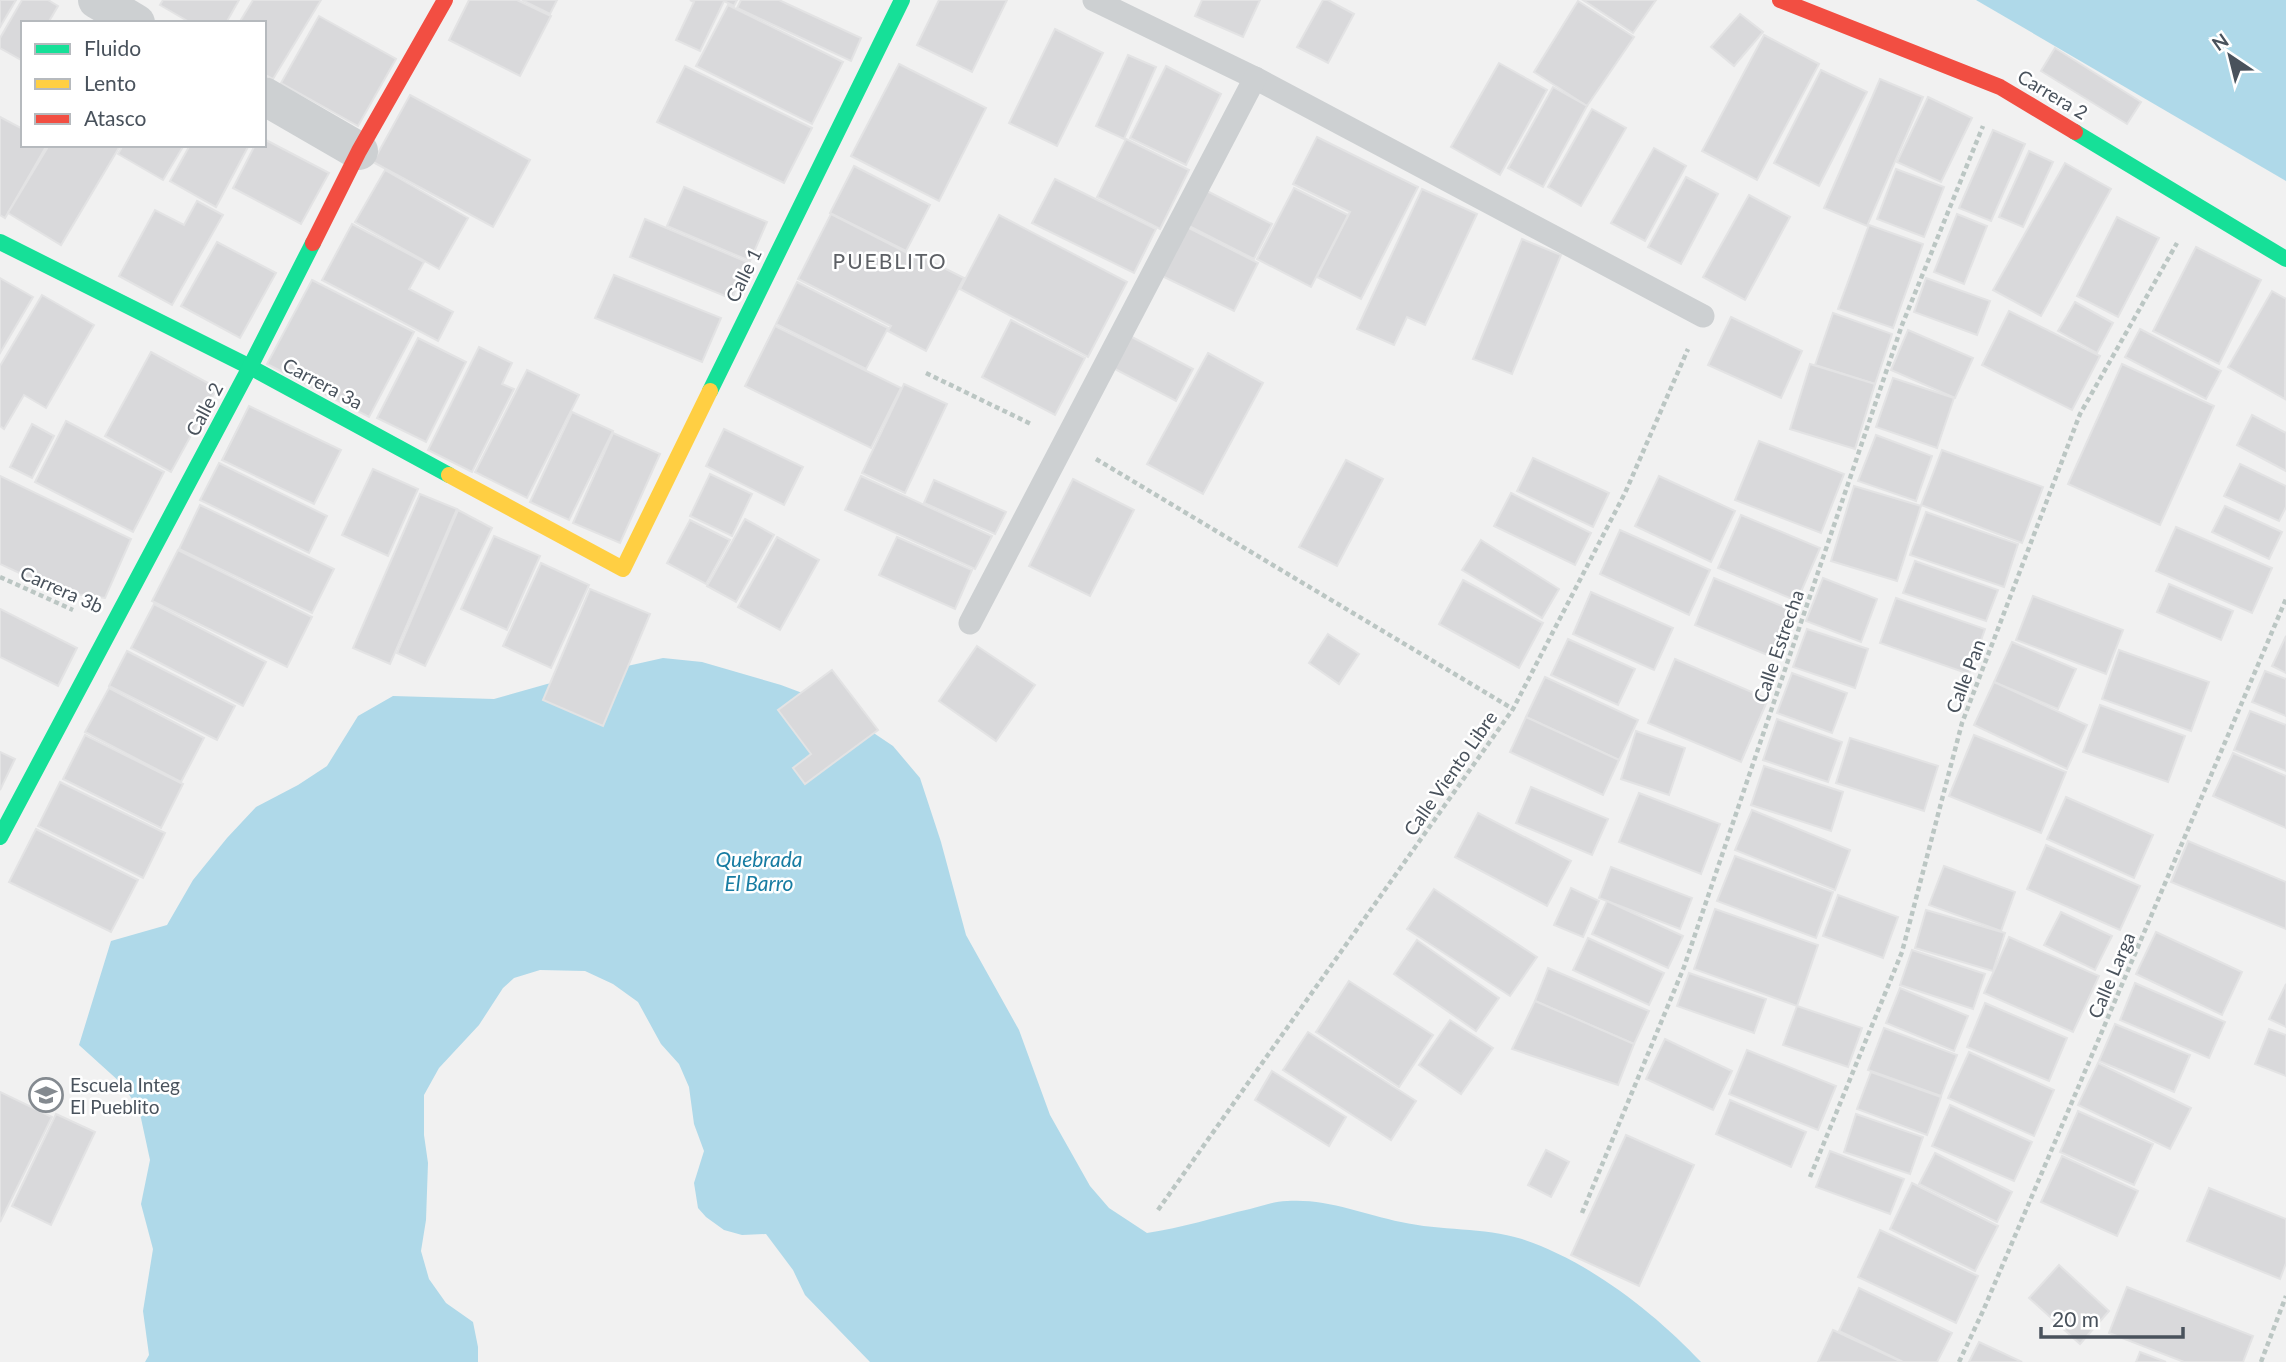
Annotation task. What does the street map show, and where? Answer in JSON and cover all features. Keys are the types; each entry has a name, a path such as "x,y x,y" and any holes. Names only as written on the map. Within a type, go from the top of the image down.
{"street":[{"path":"97,0 133,21"},
{"name":"Calle 2","path":"0,837 250,367 359,151 444,0"},
{"name":"Calle 1","path":"623,569 902,0"},
{"name":"Carrera 2","path":"1780,0 2000,87 2286,259"},
{"path":"266,97 359,151"},
{"name":"Carrera 3a","path":"0,242 250,367 623,569"}],"lane":[{"path":"1094,0 1255,79 1703,316"},
{"path":"970,623 1255,79"}],"path":[{"name":"Calle Estrecha","path":"1582,1213 1684,967 1902,325 2000,87"},
{"name":"Calle Pan","path":"1811,1177 1902,952 1962,723 2080,414 2199,206"},
{"name":"Calle Viento Libre","path":"1158,1210 1513,709 1625,493 1703,316"},
{"path":"926,373 1066,441 1513,709"},
{"name":"Carrera 3b","path":"0,577 113,628"},
{"name":"Calle Larga","path":"1959,1362 1989,1298 2286,599"},
{"path":"2261,1362 2286,1296"}],"water":[{"path":"1976,0 2286,0 2286,181"},
{"name":"Quebrada El Barro","path":"663,658 702,662 781,685 829,703 893,746 920,778 941,842 966,935 1019,1030 1050,1115 1090,1186 1109,1208 1147,1233 1282,1201 1301,1201 1330,1204 1416,1225 1507,1235 1546,1248 1595,1274 1663,1325 1701,1362 870,1362 805,1295 793,1270 766,1234 742,1235 724,1230 698,1208 694,1183 704,1151 694,1124 689,1087 679,1064 661,1044 638,1002 613,984 585,971 540,970 514,978 503,988 479,1025 439,1068 424,1095 424,1135 428,1163 426,1220 421,1251 429,1279 446,1303 473,1322 478,1362 145,1362 149,1355 143,1311 153,1249 141,1204 150,1160 139,1109 121,1083 79,1045 111,941 167,925 193,880 256,807 327,766 358,716 393,696 494,699"}],"building":[{"path":"0,0 16,0 0,27"},
{"path":"22,0 48,0 58,6 49,21 21,21 21,60 0,48 0,38"},
{"path":"163,0 239,0 227,21 188,21 160,5"},
{"path":"253,0 321,0 273,79 266,75 266,21 240,21"},
{"path":"469,0 517,0 551,16 520,76 449,40"},
{"path":"522,0 557,0 550,14"},
{"path":"690,0 737,0 734,6 724,1 700,51 676,40 694,2"},
{"path":"741,0 779,0 861,38 851,61 737,8"},
{"path":"939,0 1007,0 972,72 917,45"},
{"path":"1202,0 1260,0 1243,37 1195,16"},
{"path":"1323,0 1354,14 1328,63 1297,47"},
{"path":"1583,0 1656,0 1633,33"},
{"path":"1578,1 1634,37 1587,106 1534,72"},
{"path":"728,5 843,62 812,124 696,66"},
{"path":"1740,14 1763,32 1734,66 1711,47"},
{"path":"319,16 396,59 358,126 281,83"},
{"path":"1055,29 1103,53 1057,146 1009,123"},
{"path":"1764,35 1819,64 1757,180 1702,151"},
{"path":"2055,48 2141,102 2127,124 2041,71"},
{"path":"1128,55 1156,67 1124,139 1096,126"},
{"path":"1499,63 1547,90 1500,175 1451,147"},
{"path":"899,64 986,108 939,201 851,156"},
{"path":"685,66 812,128 784,183 657,122"},
{"path":"1166,66 1221,94 1186,165 1130,138"},
{"path":"1821,70 1867,92 1819,186 1774,163"},
{"path":"1880,79 1923,97 1867,226 1824,208"},
{"path":"1553,87 1587,106 1543,187 1508,168"},
{"path":"410,95 530,160 493,227 373,162"},
{"path":"1928,97 1972,118 1941,182 1897,162"},
{"path":"1592,109 1626,128 1581,206 1548,187"},
{"path":"0,117 21,128 21,147 46,147 5,218 0,215"},
{"path":"1993,130 2025,144 1991,221 1959,208"},
{"path":"1317,137 1418,187 1361,299 1317,277 1350,212 1293,184"},
{"path":"1126,139 1189,170 1160,229 1097,197"},
{"path":"266,140 329,173 301,224 233,188 254,147 266,147"},
{"path":"48,147 119,147 61,245 8,213"},
{"path":"122,147 183,147 163,180 118,154"},
{"path":"189,147 248,147 216,207 170,181"},
{"path":"1654,148 1686,166 1645,241 1611,223"},
{"path":"2029,151 2053,162 2023,227 1999,217"},
{"path":"2065,163 2111,189 2041,316 1993,290"},
{"path":"854,166 930,205 906,251 830,213"},
{"path":"1896,169 1944,187 1924,237 1877,219"},
{"path":"385,170 468,218 439,269 355,222"},
{"path":"1686,177 1718,194 1681,264 1648,247"},
{"path":"1055,179 1156,229 1134,273 1032,223"},
{"path":"684,187 767,222 750,261 667,226"},
{"path":"1294,188 1348,215 1311,287 1257,259"},
{"path":"1422,189 1477,214 1425,325 1407,317 1394,345 1357,329"},
{"path":"1205,190 1272,224 1254,259 1187,225"},
{"path":"1749,195 1790,217 1745,300 1703,277"},
{"path":"197,201 223,215 172,305 119,276 155,210 184,225"},
{"path":"831,214 923,261 924,258 964,278 926,351 888,331 891,326 798,279"},
{"path":"1957,214 1987,226 1964,284 1934,272"},
{"path":"999,215 1127,282 1088,357 960,289"},
{"path":"2117,217 2159,238 2118,317 2077,296"},
{"path":"645,219 747,262 732,299 630,257"},
{"path":"352,224 424,262 409,289 453,312 438,341 322,280"},
{"path":"1869,225 1923,244 1893,328 1838,309"},
{"path":"1187,227 1258,263 1234,311 1162,276"},
{"path":"1522,239 1561,255 1512,374 1473,359"},
{"path":"217,242 276,273 240,338 181,306"},
{"path":"2196,247 2261,280 2219,364 2153,331"},
{"path":"614,275 721,318 702,362 595,318"},
{"path":"0,278 33,297 0,353"},
{"path":"1926,278 1990,301 1977,335 1914,312"},
{"path":"312,280 414,332 369,417 267,364"},
{"path":"797,282 888,328 866,369 776,324"},
{"path":"2272,291 2286,299 2285,399 2228,367"},
{"path":"42,295 94,325 46,408 24,395 4,429 0,426 0,366"},
{"path":"2075,302 2113,323 2097,353 2058,331"},
{"path":"2009,311 2100,356 2072,410 1982,365"},
{"path":"1833,313 1892,334 1875,384 1815,365"},
{"path":"1731,317 1802,351 1781,398 1708,365"},
{"path":"1011,320 1085,358 1055,415 982,377"},
{"path":"775,326 901,388 871,448 745,386"},
{"path":"2140,329 2221,371 2206,399 2125,357"},
{"path":"1908,330 1973,358 1955,398 1891,370"},
{"path":"1130,336 1193,369 1176,401 1113,368"},
{"path":"418,338 466,362 426,442 377,418"},
{"path":"479,347 512,363 502,384 514,389 472,472 428,450"},
{"path":"151,352 217,388 171,472 105,436"},
{"path":"1208,353 1263,383 1203,494 1147,464"},
{"path":"1810,364 1875,384 1855,449 1790,429"},
{"path":"2122,364 2214,406 2160,525 2068,484"},
{"path":"527,370 579,395 527,498 475,472"},
{"path":"1893,378 1954,398 1937,448 1876,427"},
{"path":"904,384 947,404 905,493 862,473"},
{"path":"249,406 341,450 314,504 222,460"},
{"path":"572,412 613,431 569,520 530,502"},
{"path":"2252,415 2286,433 2286,471 2237,445"},
{"path":"66,421 164,472 133,532 35,482"},
{"path":"32,424 54,436 32,478 10,467"},
{"path":"724,429 803,467 784,505 706,466"},
{"path":"613,433 660,454 620,543 573,523"},
{"path":"1876,435 1932,456 1916,501 1858,481"},
{"path":"1759,441 1844,474 1821,533 1735,500"},
{"path":"1942,450 2043,487 2022,543 1921,505"},
{"path":"1533,458 1609,493 1593,527 1517,491"},
{"path":"1346,460 1383,479 1337,566 1299,547"},
{"path":"219,463 327,516 309,553 200,500"},
{"path":"2240,464 2286,486 2286,507 2279,521 2224,496"},
{"path":"373,469 418,489 388,556 342,535"},
{"path":"710,474 752,494 732,536 690,516"},
{"path":"0,476 131,539 105,598 60,592 0,564"},
{"path":"861,476 992,536 975,569 845,510"},
{"path":"1659,476 1735,511 1711,562 1635,526"},
{"path":"1073,479 1134,510 1090,596 1029,566"},
{"path":"934,480 1006,512 995,534 924,503"},
{"path":"1854,486 1921,506 1897,581 1831,561"},
{"path":"1511,493 1591,533 1575,565 1494,526"},
{"path":"420,494 457,509 390,664 353,648"},
{"path":"200,505 334,569 312,613 179,549"},
{"path":"2225,506 2282,532 2269,559 2212,532"},
{"path":"458,510 492,528 425,666 397,653"},
{"path":"1926,512 2018,544 2004,587 1910,555"},
{"path":"1741,515 1820,548 1797,601 1718,568"},
{"path":"745,519 774,535 736,602 707,586"},
{"path":"690,520 730,540 706,584 667,563"},
{"path":"2176,527 2272,568 2252,613 2156,571"},
{"path":"1620,530 1710,570 1689,615 1600,574"},
{"path":"494,536 540,556 507,630 461,609"},
{"path":"777,537 819,560 780,630 738,607"},
{"path":"897,537 972,570 955,609 879,575"},
{"path":"1481,540 1559,589 1542,618 1462,570"},
{"path":"178,550 312,617 287,667 152,601"},
{"path":"1915,561 1998,590 1986,621 1903,593"},
{"path":"541,563 589,585 551,668 503,646"},
{"path":"1714,578 1796,612 1777,659 1695,625"},
{"path":"1823,578 1877,599 1861,642 1806,621"},
{"path":"1463,580 1543,623 1519,668 1439,624"},
{"path":"2169,584 2233,611 2221,640 2157,612"},
{"path":"590,589 650,614 603,726 543,700"},
{"path":"1591,592 1673,628 1654,670 1573,634"},
{"path":"2033,596 2123,630 2106,674 2016,640"},
{"path":"1896,598 1985,629 1969,674 1880,643"},
{"path":"154,604 266,662 243,706 131,648"},
{"path":"0,609 77,648 58,686 0,657"},
{"path":"1807,629 1868,649 1855,688 1793,667"},
{"path":"1328,634 1359,654 1339,684 1309,663"},
{"path":"2286,636 2286,673 2272,666"},
{"path":"1568,639 1635,669 1618,705 1551,675"},
{"path":"2012,642 2076,669 2058,709 1994,682"},
{"path":"977,646 1035,685 996,741 939,701"},
{"path":"2119,650 2209,682 2191,731 2102,699"},
{"path":"127,651 235,706 217,740 109,686"},
{"path":"1675,659 1768,699 1741,762 1648,723"},
{"path":"832,670 878,730 805,784 793,768 811,754 778,710"},
{"path":"2265,671 2286,679 2286,716 2252,702"},
{"path":"1792,673 1847,693 1832,733 1777,713"},
{"path":"1545,677 1638,720 1619,760 1526,717"},
{"path":"1994,682 2087,725 2067,769 1974,725"},
{"path":"109,688 204,738 181,782 85,732"},
{"path":"2100,705 2185,736 2168,782 2083,752"},
{"path":"2250,711 2286,725 2286,771 2234,750"},
{"path":"1526,717 1619,760 1603,795 1510,752"},
{"path":"1777,719 1842,742 1828,782 1763,760"},
{"path":"1636,731 1685,748 1669,795 1621,779"},
{"path":"85,735 183,784 161,828 63,779"},
{"path":"1974,735 2066,772 2041,833 1949,796"},
{"path":"1850,738 1938,766 1924,811 1836,783"},
{"path":"0,752 15,759 0,790"},
{"path":"2233,753 2286,776 2286,828 2213,796"},
{"path":"1764,766 1843,792 1831,831 1751,805"},
{"path":"60,782 165,833 143,878 38,826"},
{"path":"1531,787 1608,819 1592,855 1516,823"},
{"path":"1639,793 1720,824 1701,874 1619,842"},
{"path":"2066,797 2153,835 2134,878 2047,839"},
{"path":"1752,810 1850,850 1835,890 1735,850"},
{"path":"1478,813 1571,861 1547,906 1455,857"},
{"path":"36,829 138,880 111,932 9,882"},
{"path":"2188,841 2286,882 2286,929 2171,882"},
{"path":"2046,845 2140,886 2120,930 2027,889"},
{"path":"1735,856 1833,892 1816,938 1717,901"},
{"path":"1944,866 2015,892 2001,931 1929,905"},
{"path":"1611,867 1692,898 1680,929 1599,898"},
{"path":"1571,888 1599,901 1583,937 1554,925"},
{"path":"1434,889 1537,957 1510,996 1407,929"},
{"path":"1838,895 1898,917 1883,958 1823,936"},
{"path":"1607,901 1683,936 1668,968 1592,934"},
{"path":"1715,909 1818,945 1797,1006 1694,969"},
{"path":"1926,910 2005,933 1993,971 1915,948"},
{"path":"2061,912 2112,936 2095,970 2044,945"},
{"path":"2156,932 2242,972 2222,1015 2136,974"},
{"path":"2009,937 2099,976 2073,1032 1984,993"},
{"path":"1588,938 1664,973 1649,1005 1573,970"},
{"path":"1417,940 1499,998 1476,1031 1394,974"},
{"path":"1912,950 1985,974 1973,1009 1900,985"},
{"path":"1548,968 1649,1011 1634,1044 1535,1001"},
{"path":"1689,973 1766,999 1754,1033 1677,1006"},
{"path":"1349,981 1433,1035 1399,1087 1316,1032"},
{"path":"2135,983 2225,1022 2209,1058 2120,1020"},
{"path":"2286,984 2286,1027 2269,1019"},
{"path":"1900,988 1968,1016 1954,1051 1886,1023"},
{"path":"1535,1001 1634,1044 1618,1085 1512,1049"},
{"path":"1985,1003 2067,1038 2049,1081 1967,1047"},
{"path":"1797,1006 1862,1028 1848,1067 1783,1045"},
{"path":"1450,1020 1493,1048 1461,1094 1419,1065"},
{"path":"2115,1024 2190,1055 2174,1092 2099,1061"},
{"path":"1884,1028 1957,1055 1941,1096 1868,1070"},
{"path":"2269,1029 2286,1035 2286,1076 2255,1064"},
{"path":"1308,1032 1416,1101 1391,1140 1283,1070"},
{"path":"1665,1039 1732,1071 1713,1110 1646,1079"},
{"path":"1747,1050 1836,1086 1818,1130 1729,1094"},
{"path":"1969,1052 2054,1090 2034,1136 1948,1098"},
{"path":"2098,1063 2191,1108 2170,1149 2078,1105"},
{"path":"1272,1071 1346,1117 1329,1146 1255,1100"},
{"path":"1871,1072 1941,1097 1927,1135 1857,1109"},
{"path":"0,1092 52,1117 0,1222"},
{"path":"1730,1100 1806,1132 1791,1167 1716,1134"},
{"path":"1950,1105 2032,1142 2014,1181 1932,1146"},
{"path":"2078,1111 2153,1144 2134,1185 2060,1152"},
{"path":"56,1114 95,1132 51,1225 12,1206"},
{"path":"1856,1114 1923,1137 1910,1174 1844,1152"},
{"path":"1626,1135 1694,1165 1639,1286 1571,1255"},
{"path":"1546,1150 1569,1162 1551,1197 1528,1185"},
{"path":"1830,1151 1904,1179 1890,1214 1816,1187"},
{"path":"1935,1153 2012,1192 1997,1222 1919,1184"},
{"path":"2062,1156 2138,1191 2117,1236 2041,1202"},
{"path":"1912,1183 1998,1226 1975,1271 1890,1229"},
{"path":"2209,1188 2286,1219 2286,1263 2280,1279 2187,1241"},
{"path":"1880,1230 1978,1276 1956,1323 1858,1277"},
{"path":"2059,1265 2109,1311 2080,1344 2029,1298"},
{"path":"2127,1287 2253,1336 2243,1362 2184,1362 2109,1333"},
{"path":"1859,1288 1952,1333 1937,1362 1903,1362 1839,1331"},
{"path":"1833,1330 1902,1362 1818,1362"},
{"path":"1979,1342 2022,1362 1969,1362"},
{"path":"2140,1352 2166,1362 2136,1362"}],"traffic: fast":[{"path":"710,391 902,0"},
{"path":"2075,132 2286,259"},
{"path":"0,242 250,367 449,475"},
{"path":"0,837 313,243"}],"traffic: slow":[{"path":"449,475 623,569 710,391"}],"traffic: jam":[{"path":"313,243 359,151 445,0"},
{"path":"1780,0 2000,87 2075,132"}],"place":[{"name":"Escuela Integ El Pueblito","path":"46,1095"}],"district":[{"name":"PUEBLITO","path":"890,260"}]}
